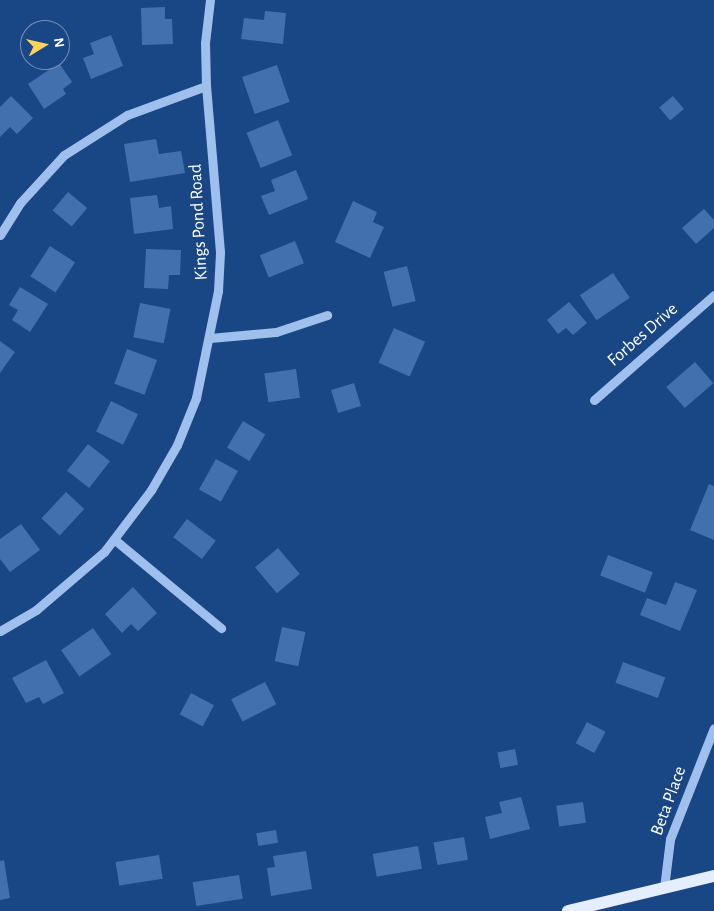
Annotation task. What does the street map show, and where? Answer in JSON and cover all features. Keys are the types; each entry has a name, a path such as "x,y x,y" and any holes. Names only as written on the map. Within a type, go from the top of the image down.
{"main road":[{"path":"570,911 714,876"}],"street":[{"name":"Kings Pond Road","path":"0,631 36,610 76,578 114,540 151,490 176,445 196,398 210,338 218,291 220,252 206,86 205,43 210,0"},
{"path":"0,235 20,203 64,155 127,115 206,86"},
{"name":"Forbes Drive","path":"594,400 714,295"},
{"path":"210,338 276,332 327,314"},
{"path":"114,540 221,628"},
{"name":"Beta Place","path":"664,888 670,838 714,728"}],"building":[{"path":"165,7 165,19 172,19 173,44 142,45 141,8"},
{"path":"265,11 286,13 283,44 241,39 244,18 264,20"},
{"path":"111,35 123,66 91,79 83,58 94,54 90,43"},
{"path":"277,65 290,102 255,114 242,77"},
{"path":"49,70 64,70 72,82 63,89 66,94 44,109 28,84"},
{"path":"11,96 33,118 17,134 10,127 0,137 0,107"},
{"path":"673,96 684,109 670,121 659,108"},
{"path":"278,120 292,155 261,168 246,133"},
{"path":"156,139 159,154 181,151 185,173 130,182 124,144"},
{"path":"296,170 308,199 269,215 261,196 275,191 271,180"},
{"path":"68,192 87,208 72,226 53,210"},
{"path":"157,195 159,208 171,206 173,229 134,234 130,198"},
{"path":"353,201 377,212 373,222 384,227 370,258 335,242"},
{"path":"704,209 714,220 714,228 696,244 682,228"},
{"path":"295,241 304,263 269,277 260,255"},
{"path":"50,246 75,262 56,293 30,276"},
{"path":"146,249 181,250 180,275 169,275 168,289 144,288"},
{"path":"407,266 416,301 392,307 384,272"},
{"path":"613,273 630,298 597,320 580,295"},
{"path":"20,287 48,304 30,332 12,320 18,310 9,305"},
{"path":"569,302 587,323 573,335 566,328 558,334 547,320"},
{"path":"140,303 170,309 164,343 133,337"},
{"path":"394,328 425,342 410,377 379,363"},
{"path":"0,341 15,352 0,373"},
{"path":"127,349 157,360 144,395 114,384"},
{"path":"695,362 713,383 685,408 666,387"},
{"path":"296,369 300,398 268,402 264,373"},
{"path":"354,383 361,406 338,413 331,390"},
{"path":"111,401 138,414 123,445 96,432"},
{"path":"243,421 265,434 249,461 227,448"},
{"path":"88,444 110,461 89,488 67,471"},
{"path":"216,459 238,471 221,502 199,490"},
{"path":"709,484 714,486 714,540 690,530"},
{"path":"66,492 84,509 60,535 41,518"},
{"path":"187,519 216,541 202,559 173,537"},
{"path":"21,524 40,550 10,572 0,559 0,539"},
{"path":"278,548 300,574 277,593 255,567"},
{"path":"608,555 653,572 645,593 600,576"},
{"path":"675,582 697,590 680,631 640,615 647,598 666,605"},
{"path":"133,587 157,613 138,631 131,624 122,633 105,614"},
{"path":"282,627 305,632 298,666 275,661"},
{"path":"93,628 111,654 79,677 61,650"},
{"path":"46,660 64,693 43,704 39,697 26,703 12,678"},
{"path":"623,662 665,677 658,698 615,683"},
{"path":"265,682 276,704 242,722 231,699"},
{"path":"191,693 214,705 203,726 180,714"},
{"path":"587,722 606,732 594,753 576,743"},
{"path":"515,749 518,765 500,768 497,752"},
{"path":"521,797 530,829 490,839 485,817 502,813 499,802"},
{"path":"583,802 586,823 559,827 556,806"},
{"path":"276,830 278,843 258,846 256,833"},
{"path":"464,837 468,860 437,865 433,842"},
{"path":"418,846 422,869 377,877 373,854"},
{"path":"306,851 312,889 271,896 267,868 275,867 273,856"},
{"path":"159,855 163,879 119,886 116,862"},
{"path":"4,860 10,898 0,900 0,861"},
{"path":"239,875 243,899 196,906 193,882"}]}
